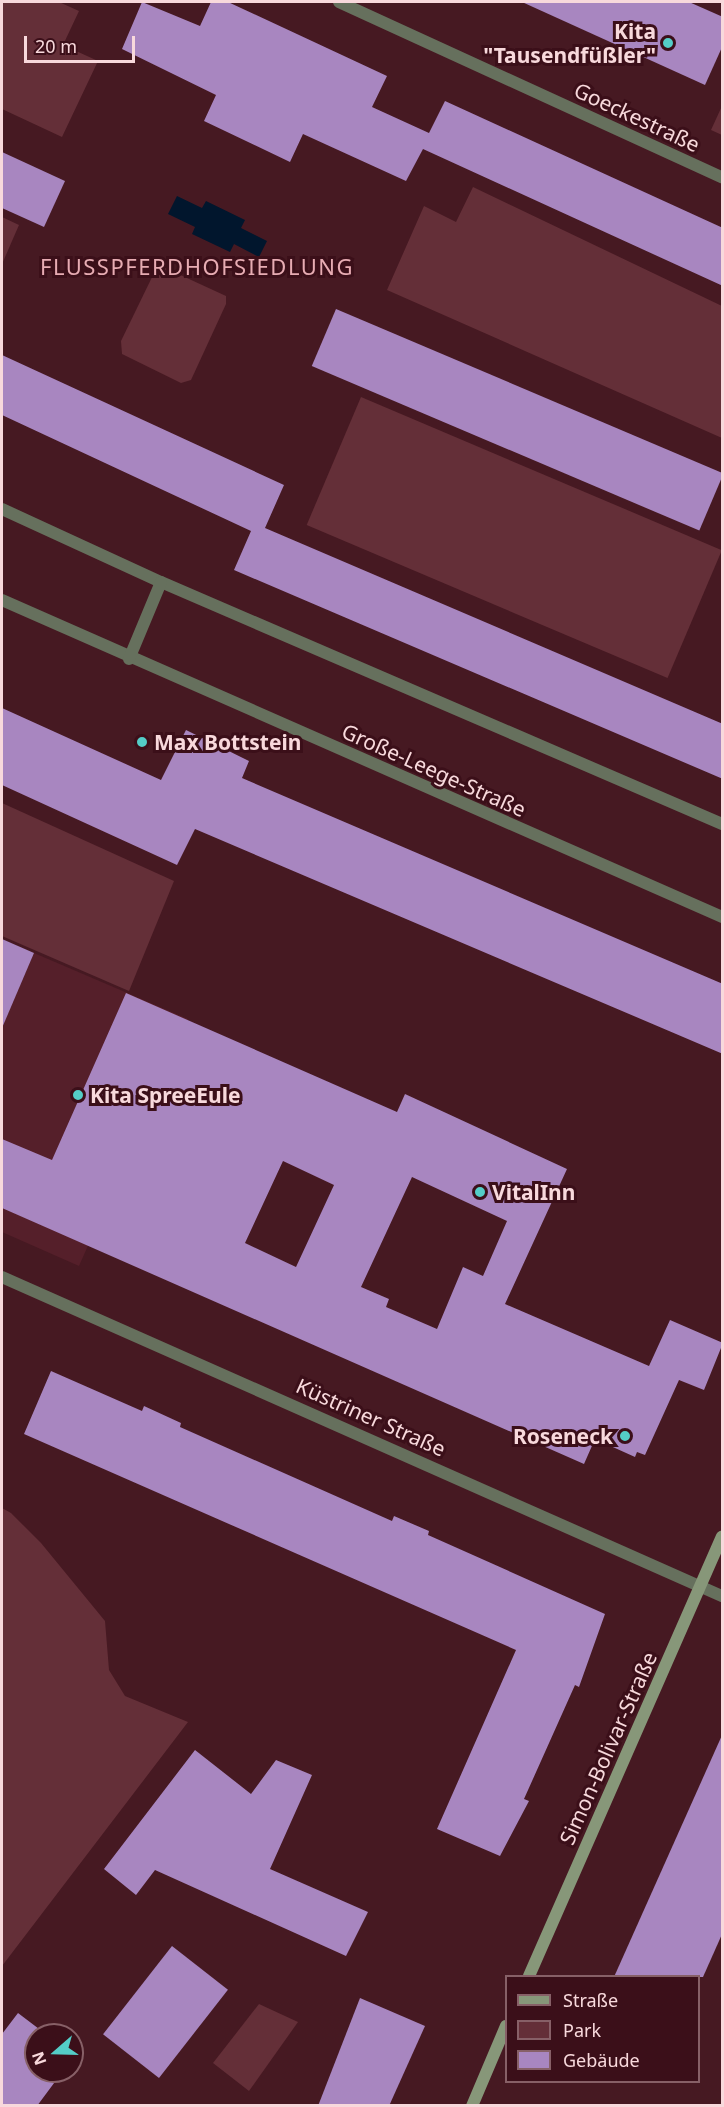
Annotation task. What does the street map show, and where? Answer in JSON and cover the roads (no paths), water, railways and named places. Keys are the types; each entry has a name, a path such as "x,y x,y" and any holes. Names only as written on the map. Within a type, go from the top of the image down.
{"street":[{"name":"Goeckestraße","path":"339,2 723,177"},
{"path":"2,509 161,582 723,824"},
{"path":"129,659 161,582"},
{"name":"Große-Leege-Straße","path":"2,600 129,659 723,917"},
{"name":"Küstriner Straße","path":"2,1277 723,1596"},
{"name":"Simon-Bolivar-Straße","path":"530,1975 723,1536"},
{"path":"472,2106 505,2031"}],"water":[{"path":"177,196 202,208 206,201 245,220 241,228 267,241 259,257 234,244 230,252 192,234 195,227 168,214"}],"place":[{"name":"Kita \"Tausendfüßler\"","path":"668,43"},
{"name":"Max Bottstein","path":"142,742"},
{"name":"Kita SpreeEule","path":"78,1095"},
{"name":"VitalInn","path":"480,1192"},
{"name":"Roseneck","path":"625,1436"}],"district":[{"name":"FLUSSPFERDHOFSIEDLUNG","path":"197,267"}]}
